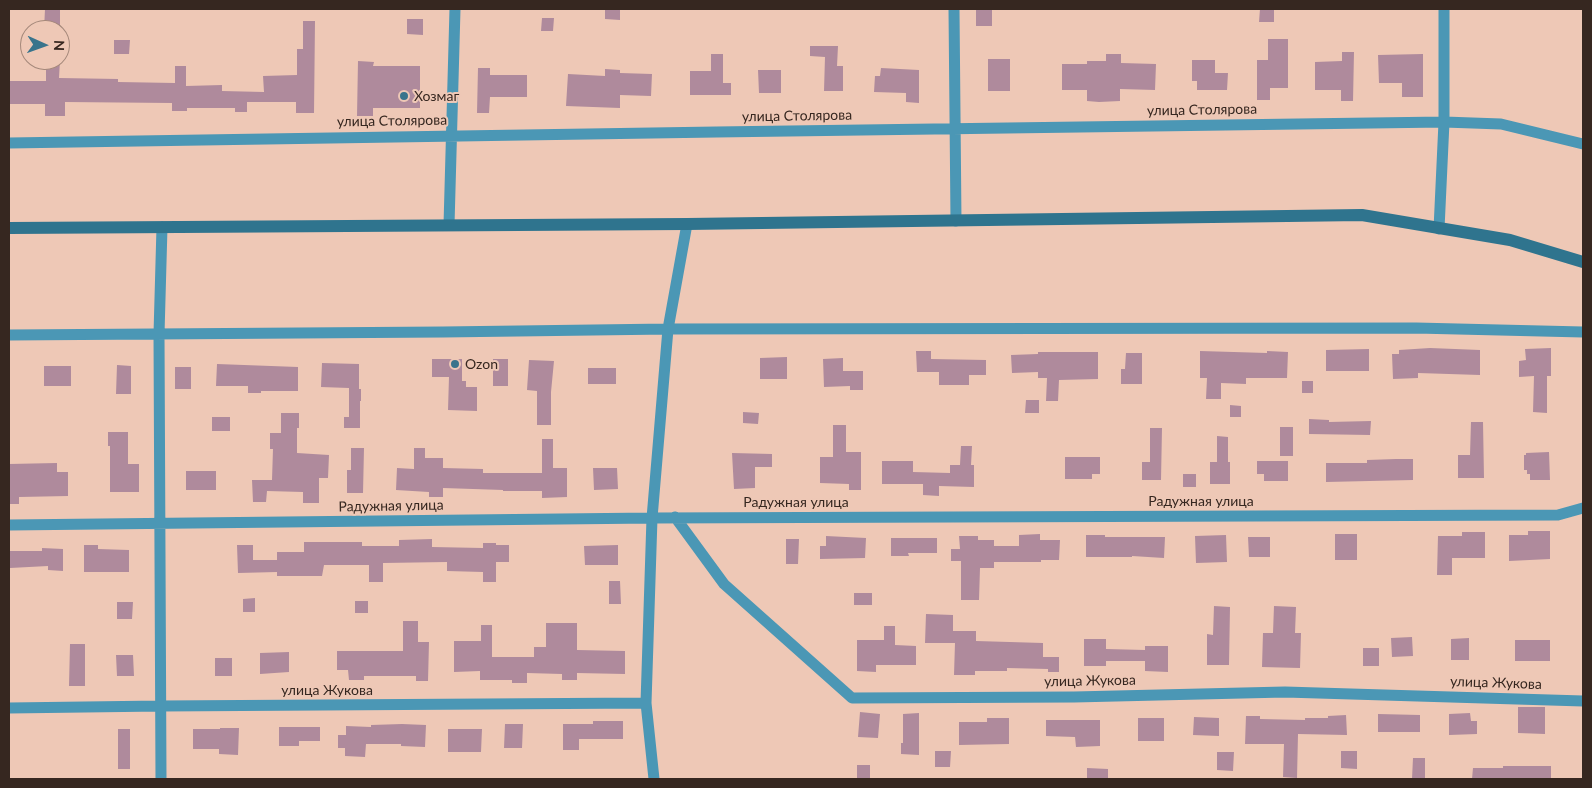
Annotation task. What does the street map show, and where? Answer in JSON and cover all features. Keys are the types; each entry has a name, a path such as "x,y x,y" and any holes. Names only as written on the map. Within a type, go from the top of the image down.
{"main road":[{"path":"9,228 687,224 1362,215 1510,240 1583,262"}],"street":[{"path":"449,225 455,9"},
{"path":"954,9 956,221"},
{"path":"1439,229 1444,122 1444,9"},
{"name":"улица Столярова","path":"9,143 451,135 954,130 1444,122 1501,124 1583,144"},
{"path":"654,779 646,703 652,518 668,328 687,224"},
{"path":"161,779 159,334 162,227"},
{"path":"9,335 443,332 668,328 1416,328 1583,332"},
{"name":"Радужная улица","path":"9,525 652,518 1558,515 1583,508"},
{"name":"улица Жукова","path":"675,518 724,584 852,698 1074,697 1285,692 1583,701"},
{"name":"улица Жукова","path":"9,708 646,703"}],"building":[{"path":"45,9 60,9 60,20 44,20"},
{"path":"605,9 620,9 620,20 605,19"},
{"path":"976,9 992,9 992,26 976,26"},
{"path":"1260,9 1274,9 1274,22 1259,22"},
{"path":"542,18 554,18 553,31 541,31"},
{"path":"407,19 423,19 423,35 407,34"},
{"path":"303,21 315,21 314,113 296,113 296,102 247,102 247,112 235,112 235,108 187,108 187,111 172,111 172,103 65,102 65,116 45,116 45,104 9,104 9,81 46,81 46,70 59,70 59,78 118,79 118,82 175,83 175,66 186,66 186,86 222,85 222,91 264,92 263,76 297,75 297,49 303,49"},
{"path":"1268,39 1288,39 1288,88 1270,88 1270,100 1257,100 1257,60 1268,60"},
{"path":"114,40 130,40 129,54 114,54"},
{"path":"810,46 838,46 837,66 843,66 843,91 824,91 825,57 810,56"},
{"path":"1342,52 1354,52 1353,101 1341,101 1341,90 1315,90 1315,62 1342,61"},
{"path":"711,54 723,54 723,83 731,83 731,95 690,95 690,71 711,71"},
{"path":"1106,54 1121,54 1121,63 1156,64 1155,90 1120,89 1120,101 1099,102 1087,101 1087,90 1062,90 1062,64 1087,64 1087,61 1106,61"},
{"path":"1423,54 1423,97 1402,97 1402,83 1379,83 1378,55"},
{"path":"988,59 1010,59 1010,91 988,91"},
{"path":"1192,60 1215,60 1215,73 1228,73 1227,90 1197,90 1197,81 1192,81"},
{"path":"358,61 374,62 373,66 420,66 420,108 373,108 373,116 357,116"},
{"path":"478,68 490,68 490,75 527,75 527,97 490,97 489,113 477,113"},
{"path":"881,68 919,70 919,103 906,102 906,93 874,92 875,76 880,76"},
{"path":"605,69 620,70 620,73 652,74 651,96 620,95 620,108 566,106 568,74 605,76"},
{"path":"758,70 781,70 781,93 759,93"},
{"path":"1430,348 1480,350 1480,375 1418,373 1418,378 1393,379 1392,354 1399,354 1399,350"},
{"path":"1551,348 1551,376 1547,376 1547,413 1533,412 1534,376 1519,377 1519,361 1526,360 1525,349"},
{"path":"1369,349 1369,371 1326,371 1326,350"},
{"path":"916,351 931,351 931,359 986,360 986,375 969,375 969,385 939,385 939,372 917,372"},
{"path":"1200,351 1288,352 1287,378 1246,378 1246,384 1221,383 1221,399 1206,399 1207,378 1200,378"},
{"path":"1038,352 1098,352 1098,379 1059,380 1058,401 1046,401 1047,378 1038,378 1038,372 1012,373 1011,355 1038,354"},
{"path":"1126,353 1142,353 1142,384 1121,384 1121,369 1125,369"},
{"path":"787,357 787,379 760,379 760,358"},
{"path":"843,358 843,371 863,371 863,390 850,390 850,386 824,387 823,359"},
{"path":"432,359 462,359 462,381 466,381 466,387 477,387 477,411 448,410 449,377 432,377"},
{"path":"493,359 508,359 508,386 493,386"},
{"path":"529,360 554,361 551,392 551,425 537,425 537,391 527,390"},
{"path":"322,363 359,364 359,389 361,389 360,428 344,428 344,417 349,417 349,388 321,387"},
{"path":"217,364 298,367 298,391 248,393 248,386 216,386"},
{"path":"117,365 131,366 131,394 116,394"},
{"path":"44,366 71,366 71,386 44,386"},
{"path":"175,367 191,367 191,389 175,389"},
{"path":"588,368 616,368 616,384 588,384"},
{"path":"1302,381 1313,381 1313,393 1302,393"},
{"path":"1026,400 1039,400 1039,413 1025,413"},
{"path":"1230,405 1241,406 1241,417 1230,417"},
{"path":"743,412 759,413 758,424 743,423"},
{"path":"281,413 299,413 297,453 329,455 328,478 319,478 319,503 303,503 303,492 267,491 266,502 253,502 252,480 272,480 273,449 270,449 270,433 281,433"},
{"path":"212,417 230,417 230,431 212,431"},
{"path":"1309,419 1329,420 1329,422 1371,421 1370,435 1309,434"},
{"path":"1471,422 1483,422 1484,478 1458,478 1458,455 1470,455"},
{"path":"833,425 846,425 846,452 861,452 861,490 849,490 849,484 820,483 820,457 833,457"},
{"path":"1280,427 1293,427 1293,456 1280,456"},
{"path":"1150,428 1162,428 1161,480 1142,480 1142,462 1150,462"},
{"path":"108,432 128,432 128,464 139,464 139,492 110,492 110,446 108,446"},
{"path":"1217,436 1228,437 1230,484 1210,484 1210,462 1217,462"},
{"path":"542,439 553,439 553,468 567,468 567,497 542,498 542,491 443,488 443,497 429,497 429,492 396,490 397,468 414,469 414,448 425,448 425,458 443,458 443,468 483,469 483,473 542,473"},
{"path":"961,446 972,446 971,465 974,465 974,487 939,486 939,496 923,495 923,484 882,484 882,461 913,461 913,472 950,473 950,465 960,465"},
{"path":"351,448 364,448 363,493 347,493 347,470 351,470"},
{"path":"1549,452 1550,480 1530,480 1530,474 1527,474 1527,470 1524,470 1524,455 1526,453"},
{"path":"732,453 772,454 772,467 755,467 755,488 734,489"},
{"path":"1065,457 1100,457 1100,474 1092,474 1092,479 1065,479"},
{"path":"1413,459 1413,480 1326,482 1326,463 1367,463 1367,460"},
{"path":"1257,461 1288,461 1288,481 1264,481 1264,474 1257,474"},
{"path":"57,463 57,472 68,472 68,496 19,497 19,504 9,504 9,464"},
{"path":"593,468 617,468 618,489 594,490"},
{"path":"186,471 216,471 216,490 186,490"},
{"path":"1183,474 1196,474 1196,487 1183,487"},
{"path":"1528,531 1550,531 1550,559 1509,561 1509,535 1528,535"},
{"path":"1462,532 1485,532 1485,558 1452,558 1452,575 1437,575 1438,536 1462,536"},
{"path":"1040,534 1040,540 1060,540 1059,560 994,562 994,568 980,568 979,600 961,600 961,561 951,561 951,549 960,549 959,536 978,536 978,540 994,540 994,546 1019,546 1019,535"},
{"path":"1335,534 1357,534 1357,560 1335,560"},
{"path":"1086,535 1105,535 1105,537 1165,537 1164,558 1132,556 1086,557"},
{"path":"1226,535 1227,562 1196,563 1195,536"},
{"path":"826,536 866,538 865,558 820,559 820,546 826,546"},
{"path":"1248,537 1270,537 1270,557 1249,557"},
{"path":"891,538 937,538 937,553 908,553 909,556 891,556"},
{"path":"432,539 432,547 483,548 483,543 509,545 509,562 496,562 496,582 483,582 483,572 447,571 447,562 383,563 383,582 369,582 369,565 324,565 322,576 277,576 277,572 238,573 237,545 253,545 253,560 277,560 277,552 304,552 304,542 362,542 362,546 399,546 399,540"},
{"path":"786,539 799,539 798,564 786,564"},
{"path":"84,545 98,545 98,549 129,550 129,572 84,572"},
{"path":"618,545 618,565 585,565 584,546"},
{"path":"42,548 63,549 63,571 48,570 48,566 10,568 10,551 42,551"},
{"path":"609,581 620,581 621,604 609,604"},
{"path":"854,593 872,593 872,605 854,605"},
{"path":"255,598 255,612 243,612 243,599"},
{"path":"355,601 368,601 368,613 355,613"},
{"path":"117,602 133,602 132,619 117,619"},
{"path":"1214,606 1230,607 1229,665 1207,665 1207,634 1213,635"},
{"path":"1274,606 1296,607 1295,633 1301,633 1300,668 1262,667 1263,633 1273,633"},
{"path":"926,614 953,615 953,631 976,631 976,641 1043,643 1043,657 1059,657 1059,672 1048,672 1048,669 1007,668 1007,671 975,671 975,675 954,675 955,643 925,643"},
{"path":"403,621 418,621 418,642 429,642 428,681 416,681 416,676 364,676 364,680 349,680 348,670 337,670 337,651 403,651"},
{"path":"546,623 577,623 577,650 625,651 625,674 577,673 577,680 562,680 562,674 527,673 527,683 512,683 512,680 480,680 480,671 454,672 454,641 481,641 481,625 492,625 492,657 534,657 534,647 546,647"},
{"path":"884,626 895,626 895,645 916,646 916,665 876,665 876,672 857,671 857,640 884,640"},
{"path":"1412,637 1413,656 1392,657 1391,638"},
{"path":"1469,638 1469,660 1451,660 1451,639"},
{"path":"1084,639 1106,639 1106,649 1145,650 1145,646 1168,646 1168,672 1145,671 1145,661 1106,661 1106,666 1084,666"},
{"path":"1515,640 1550,640 1550,661 1515,661"},
{"path":"70,644 85,644 85,686 69,686"},
{"path":"1363,648 1379,648 1379,666 1363,666"},
{"path":"289,652 289,672 260,674 260,653"},
{"path":"116,655 133,655 134,676 117,676"},
{"path":"215,658 232,658 232,676 215,676"},
{"path":"1518,707 1545,707 1545,734 1518,733"},
{"path":"860,712 880,714 878,738 858,737"},
{"path":"919,713 919,755 901,754 903,714"},
{"path":"1470,713 1471,721 1477,721 1477,734 1449,735 1449,714"},
{"path":"1378,714 1420,715 1420,732 1378,732"},
{"path":"1346,715 1347,735 1298,734 1297,778 1283,777 1284,744 1245,744 1246,716 1260,716 1260,719 1305,720 1305,718 1328,718 1328,716"},
{"path":"1194,717 1219,718 1219,736 1193,735"},
{"path":"987,718 1009,718 1009,744 959,745 959,722 987,722"},
{"path":"1138,718 1164,718 1164,741 1138,741"},
{"path":"1046,720 1100,720 1100,746 1076,747 1075,737 1046,736"},
{"path":"593,721 623,721 623,739 579,739 579,750 563,750 563,724 593,724"},
{"path":"505,724 523,724 522,748 504,748"},
{"path":"371,725 426,725 425,747 401,746 401,744 366,744 365,757 345,756 345,748 338,748 338,735 346,735 346,726 371,727"},
{"path":"279,727 320,727 320,741 299,741 299,746 279,746"},
{"path":"239,728 238,755 219,754 219,749 193,749 193,729"},
{"path":"118,729 130,729 130,769 118,769"},
{"path":"448,729 482,729 481,752 448,752"},
{"path":"935,751 951,751 950,767 935,767"},
{"path":"1341,751 1357,751 1357,769 1341,768"},
{"path":"1217,752 1234,752 1233,771 1217,770"},
{"path":"1413,758 1425,758 1425,779 1412,779"},
{"path":"857,765 870,765 870,778 857,778"},
{"path":"1503,766 1551,766 1551,779 1472,779 1473,768 1503,768"},
{"path":"1087,768 1108,769 1108,779 1087,779"}],"place":[{"name":"Хозмаг","path":"404,96"},
{"name":"Ozon","path":"455,364"}]}
